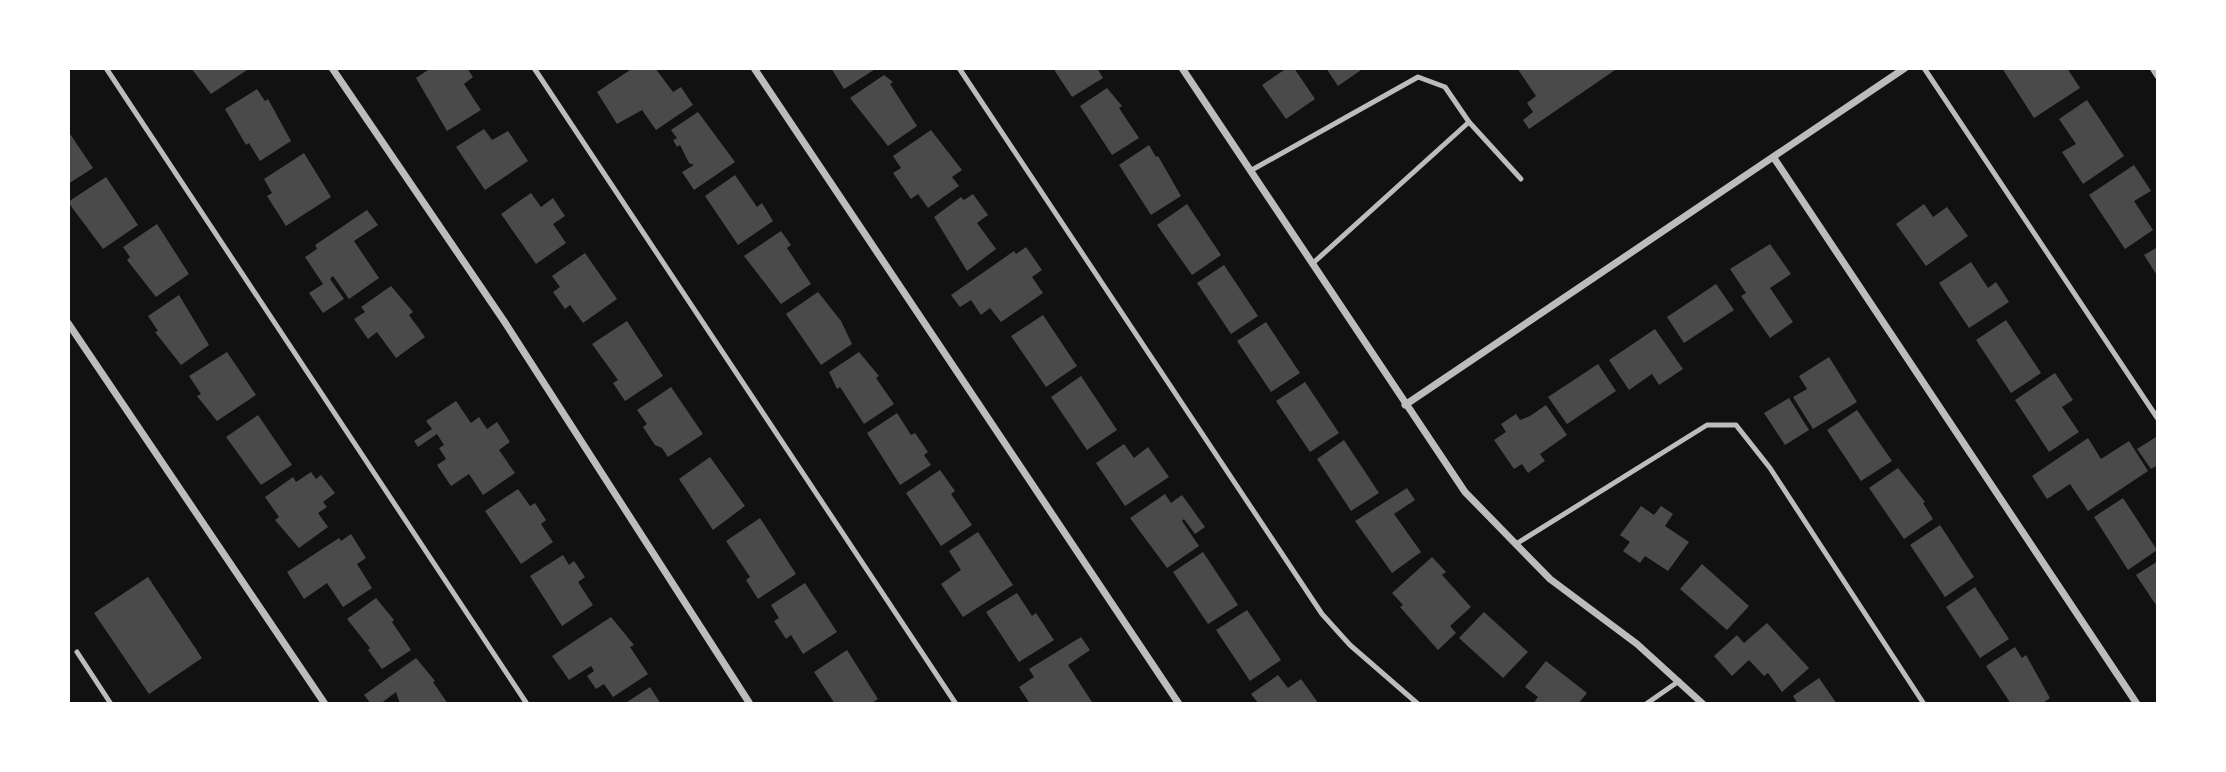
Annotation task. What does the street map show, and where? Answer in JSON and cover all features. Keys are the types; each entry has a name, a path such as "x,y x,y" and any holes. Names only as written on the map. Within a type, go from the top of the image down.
{"street":[{"path":"332,68 504,321 750,704"},
{"path":"754,68 1178,704"},
{"path":"1182,68 1465,492 1550,579 1637,644 1703,704"},
{"path":"1405,405 1905,68"},
{"path":"2153,68 2158,76"},
{"path":"1774,158 2137,704"},
{"path":"68,323 325,704"}],"lane":[{"path":"106,68 527,704"},
{"path":"534,68 956,704"},
{"path":"959,68 1322,614 1350,645 1418,704"},
{"path":"1924,68 2158,419"},
{"path":"1250,171 1418,77 1445,87 1469,122 1521,179"},
{"path":"1312,264 1469,122"},
{"path":"1516,544 1707,425 1736,425 1770,468 1924,704"},
{"path":"77,652 111,704"},
{"path":"1646,704 1679,681"}],"building":[{"path":"191,68 246,68 247,70 211,94"},
{"path":"431,68 467,68 473,77 464,84 481,110 447,131 416,78"},
{"path":"633,68 655,68 673,92 681,87 693,105 656,130 642,110 617,124 597,92"},
{"path":"831,68 877,68 844,89"},
{"path":"1053,68 1097,68 1103,78 1072,97"},
{"path":"1287,68 1294,68 1315,99 1286,119 1262,85"},
{"path":"1326,68 1364,68 1338,86"},
{"path":"1517,68 1618,68 1529,129 1523,120 1533,112 1527,103 1536,96"},
{"path":"2002,68 2067,68 2080,88 2034,118"},
{"path":"884,75 893,82 890,84 917,126 888,146 850,98"},
{"path":"1107,88 1122,106 1119,108 1139,138 1112,155 1080,106"},
{"path":"257,89 265,101 268,99 291,141 260,161 249,143 246,145 225,109"},
{"path":"2087,100 2124,156 2083,184 2062,152 2076,144 2059,119"},
{"path":"698,112 735,162 694,190 682,172 694,165 689,163 680,145 677,147 673,140 677,138 671,130"},
{"path":"484,129 492,140 508,131 528,161 485,190 456,147"},
{"path":"931,130 962,170 952,177 959,186 928,208 918,194 911,199 893,173 901,168 893,156"},
{"path":"68,131 93,168 68,184"},
{"path":"1149,145 1181,196 1151,215 1119,165"},
{"path":"304,153 331,197 286,226 267,196 272,193 264,179"},
{"path":"2134,165 2151,191 2134,201 2153,230 2125,249 2089,195"},
{"path":"735,175 757,207 762,203 773,221 738,245 705,196"},
{"path":"106,177 138,225 103,249 68,202"},
{"path":"531,193 541,207 553,198 565,216 553,224 566,243 536,264 501,214"},
{"path":"973,194 988,215 977,223 996,249 967,271 934,217 961,197 964,200"},
{"path":"1187,204 1221,255 1192,275 1157,225"},
{"path":"1924,204 1933,217 1947,207 1968,236 1926,266 1896,224"},
{"path":"367,210 378,225 354,241 379,278 349,299 333,276 330,279 344,299 323,313 309,293 323,284 305,257 317,249 315,245"},
{"path":"157,224 189,274 156,297 127,260 130,257 123,247"},
{"path":"781,231 791,245 787,248 811,284 781,304 744,256"},
{"path":"1770,244 1791,274 1770,288 1793,322 1770,338 1741,296 1746,293 1730,269"},
{"path":"1026,247 1042,270 1032,277 1043,293 1001,322 990,308 981,315 971,300 960,307 951,295 1014,251 1016,254"},
{"path":"2158,247 2158,277 2144,255"},
{"path":"585,253 617,299 583,323 570,305 565,309 553,292 560,287 552,276"},
{"path":"1971,262 1988,288 1996,282 2009,302 1969,328 1939,283"},
{"path":"1224,265 1258,316 1231,334 1197,283"},
{"path":"1716,284 1734,310 1684,343 1667,317"},
{"path":"391,286 413,312 409,315 425,337 396,358 377,332 368,339 354,319 365,312 361,307"},
{"path":"818,292 841,321 852,344 821,365 786,314"},
{"path":"179,295 209,345 181,365 155,332 158,331 148,316"},
{"path":"1043,315 1077,366 1046,387 1011,336"},
{"path":"2006,320 2041,373 2011,393 1976,340"},
{"path":"627,321 663,376 625,401 613,383 618,380 592,344"},
{"path":"1266,322 1300,373 1271,392 1237,341"},
{"path":"1655,329 1683,369 1659,385 1652,374 1629,390 1609,360"},
{"path":"227,352 256,395 217,421 197,396 201,394 189,376"},
{"path":"859,352 879,376 876,378 894,404 864,424 840,387 837,389 829,372"},
{"path":"1829,357 1857,402 1813,429 1793,397 1807,389 1799,376"},
{"path":"1598,364 1616,391 1567,424 1548,397"},
{"path":"2055,373 2073,400 2062,407 2079,432 2049,452 2015,400"},
{"path":"1081,376 1117,430 1087,450 1051,397"},
{"path":"1305,382 1339,433 1310,452 1276,401"},
{"path":"671,387 703,434 668,457 662,448 655,445 643,427 647,424 637,410"},
{"path":"1789,398 1809,430 1785,445 1764,413"},
{"path":"456,401 471,423 479,417 487,429 497,422 510,442 499,450 515,473 483,495 469,474 451,486 437,465 446,459 439,448 444,445 437,434 418,447 414,441 432,429 426,421"},
{"path":"1546,405 1567,435 1540,454 1545,461 1528,473 1522,464 1514,469 1494,440 1506,432 1501,424 1516,414 1520,420 1530,416"},
{"path":"1857,410 1892,461 1861,481 1827,430"},
{"path":"897,413 911,435 915,433 928,452 924,455 931,465 900,485 867,433"},
{"path":"258,415 292,465 261,485 226,437"},
{"path":"2156,437 2158,465 2151,469 2137,449"},
{"path":"2088,438 2101,459 2129,441 2148,471 2088,511 2070,484 2047,499 2032,476"},
{"path":"1344,440 1379,493 1351,511 1317,459"},
{"path":"1124,444 1134,458 1148,447 1169,477 1125,506 1096,463"},
{"path":"710,457 745,506 713,530 679,479"},
{"path":"1898,468 1925,502 1923,503 1933,519 1904,539 1869,488"},
{"path":"940,470 955,491 951,494 972,525 941,546 906,493"},
{"path":"311,472 316,479 321,475 335,493 323,502 327,507 318,513 328,527 299,548 275,520 279,517 265,497 293,477 296,482"},
{"path":"1407,488 1415,500 1394,514 1421,552 1392,573 1355,521"},
{"path":"518,489 530,506 535,503 546,520 541,524 553,542 521,564 485,511"},
{"path":"1165,494 1171,503 1182,495 1205,527 1195,534 1184,519 1182,521 1199,546 1167,568 1130,518"},
{"path":"2123,498 2157,550 2128,570 2094,517"},
{"path":"1641,506 1654,515 1661,506 1673,514 1665,526 1689,542 1668,571 1645,556 1640,563 1623,551 1630,542 1620,535"},
{"path":"760,518 796,574 758,599 746,580 750,577 726,541"},
{"path":"1940,525 1974,577 1945,597 1910,545"},
{"path":"978,532 1013,585 963,617 941,584 961,570 949,551"},
{"path":"351,534 366,558 357,564 372,588 343,607 327,583 304,599 287,572 339,538 341,541"},
{"path":"1203,552 1238,605 1208,624 1173,572"},
{"path":"563,555 569,565 574,561 585,577 578,582 593,605 562,626 530,576"},
{"path":"1432,557 1446,572 1442,575 1471,607 1450,626 1456,633 1438,650 1400,607 1403,605 1392,593"},
{"path":"2158,561 2158,608 2136,575"},
{"path":"1702,564 1749,606 1727,630 1680,589"},
{"path":"148,577 202,658 149,694 94,613"},
{"path":"805,583 837,632 803,654 791,635 786,639 774,621 779,618 771,605"},
{"path":"1975,587 2009,639 1980,658 1946,607"},
{"path":"1017,593 1032,616 1036,613 1054,640 1019,662 986,612"},
{"path":"376,598 394,620 392,622 411,650 382,669 368,650 370,648 347,619"},
{"path":"1247,610 1281,660 1250,681 1216,630"},
{"path":"1484,612 1528,652 1503,678 1459,638"},
{"path":"611,617 634,645 630,647 648,674 613,697 604,684 596,689 587,676 594,671 591,666 569,680 552,656"},
{"path":"1767,623 1809,668 1782,692 1768,673 1764,676 1749,660 1732,676 1714,656 1737,635 1744,643"},
{"path":"1081,637 1090,650 1068,665 1092,702 1030,704 1019,687 1034,677 1029,669"},
{"path":"2015,647 2022,658 2026,655 2050,698 2041,704 2011,704 1986,666"},
{"path":"847,650 878,699 870,704 835,704 814,672"},
{"path":"416,658 435,681 433,682 448,704 400,704 396,692 380,704 371,704 364,695"},
{"path":"1546,661 1587,693 1578,704 1533,704 1538,697 1525,687"},
{"path":"1278,675 1288,688 1301,679 1319,704 1259,704 1251,694"},
{"path":"1819,678 1837,704 1798,704 1793,696"},
{"path":"650,687 661,704 624,704"}]}
